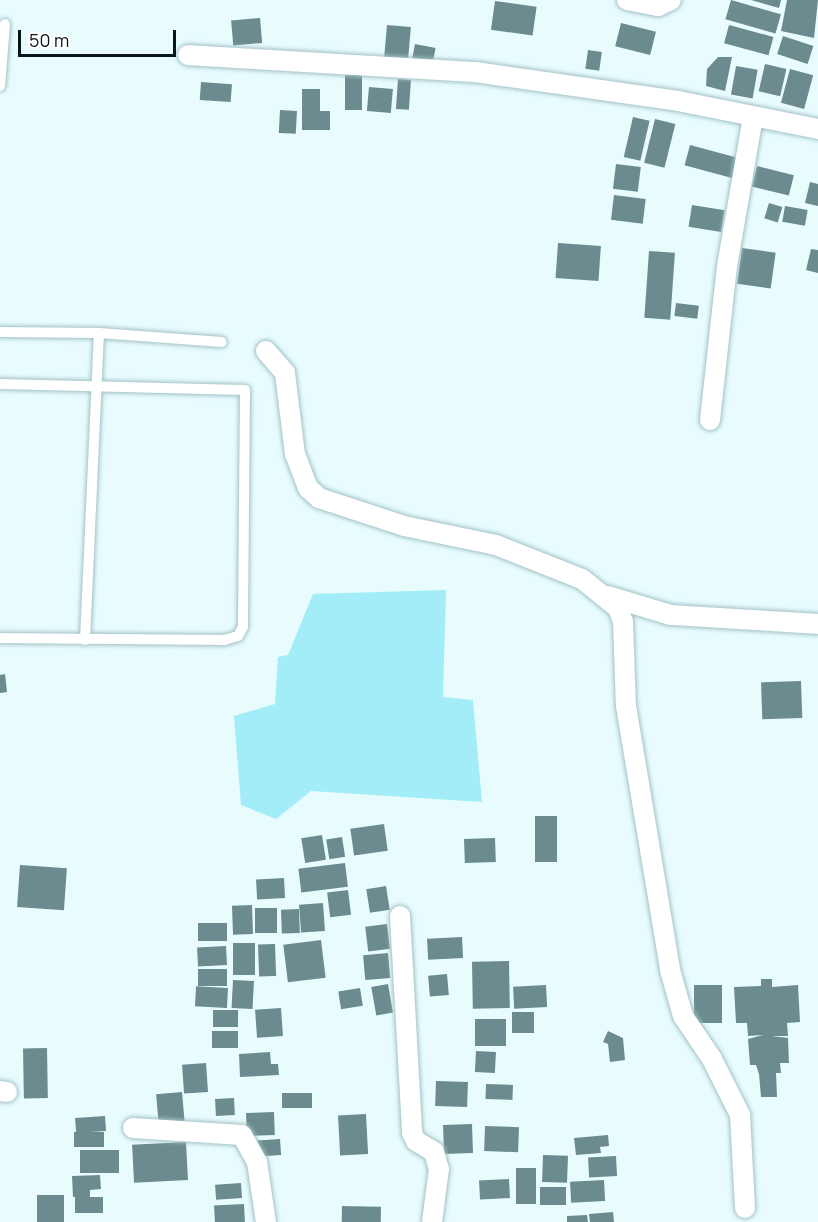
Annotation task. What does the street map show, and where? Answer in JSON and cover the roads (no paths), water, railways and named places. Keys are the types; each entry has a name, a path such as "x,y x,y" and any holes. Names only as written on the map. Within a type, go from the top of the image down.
{"street":[{"path":"627,0 657,6 670,0"},
{"path":"188,54 475,72 678,101 818,129"},
{"path":"710,420 727,266 753,117"},
{"path":"266,351 285,373 295,454 308,488 319,498 404,526 496,545 582,579 608,596 671,615 818,624"},
{"path":"608,596 623,622 626,706 675,994 683,1016 712,1059 740,1115 745,1208"},
{"path":"400,916 412,1132 416,1141 434,1152 439,1169 432,1222"},
{"path":"133,1128 242,1135 257,1162 266,1222"}],"lane":[{"path":"0,86 5,24"},
{"path":"0,332 99,333 222,342"},
{"path":"85,640 99,333"},
{"path":"0,384 245,390 243,627 238,636 224,640 0,638"}],"water":[{"path":"446,590 443,697 473,700 482,802 311,791 276,819 241,805 234,716 275,704 278,657 288,655 313,594"}]}
